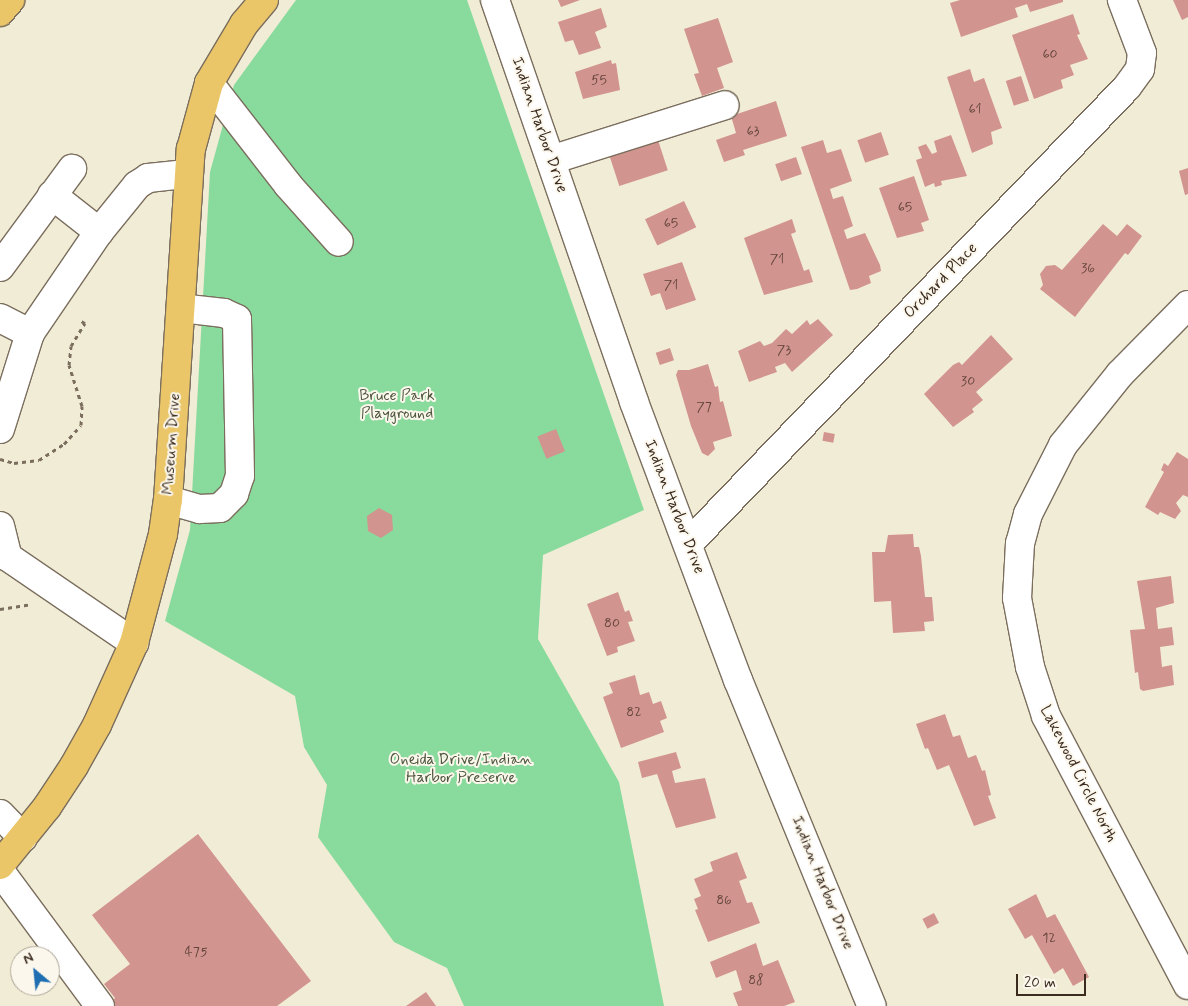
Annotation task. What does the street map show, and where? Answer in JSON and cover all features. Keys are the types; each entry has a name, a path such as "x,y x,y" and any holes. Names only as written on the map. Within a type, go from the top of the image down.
{"main road":[{"path":"0,12 10,0"},
{"name":"Museum Drive","path":"0,865 23,838 74,766 93,734 134,643 163,534 168,500 181,308 187,174 198,114 209,83 244,24 264,0"}],"street":[{"name":"Indian Harbor Drive","path":"495,0 634,402 689,543 738,680 872,1006"},
{"name":"Orchard Place","path":"689,543 1127,87 1140,69 1142,53 1122,0"},
{"path":"209,83 288,185 338,242"},
{"path":"551,160 726,105"},
{"path":"0,268 72,169"},
{"path":"0,430 30,332 98,232 137,185 148,178 187,174"},
{"path":"52,194 98,232"},
{"name":"Lakewood Circle North","path":"1188,305 1120,374 1058,453 1028,514 1020,543 1017,598 1030,667 1046,716 1188,985"},
{"path":"168,500 200,509 220,508 234,494 240,476 237,319 224,313 181,308"},
{"path":"0,318 30,332"},
{"path":"0,526 8,557 134,643"},
{"path":"0,814 23,838"},
{"path":"0,872 100,1006"}],"path":[{"path":"0,459 14,463 39,460 64,444 81,425 82,406 69,366 71,346 85,323 79,320"}],"green space":[{"name":"Bruce Park Playground","path":"296,0 467,0 644,510 543,555 538,639 619,782 664,1006 464,1006 447,968 394,942 318,837 327,785 304,747 295,696 165,621 190,530 210,172 234,85"}],"building":[{"path":"558,0 580,0 561,7"},
{"path":"960,0 1063,0 1063,2 1030,12 1027,4 1015,8 1018,17 961,37 950,3"},
{"path":"1173,0 1188,0 1188,17 1182,20"},
{"path":"601,8 607,27 595,32 601,48 579,55 573,40 565,42 558,22"},
{"path":"1073,14 1080,34 1077,35 1088,59 1070,65 1074,75 1061,80 1063,88 1034,99 1012,35"},
{"path":"718,18 733,62 717,68 724,88 702,96 694,74 699,73 684,29"},
{"path":"611,60 612,64 616,63 620,90 583,99 575,72"},
{"path":"970,69 974,82 984,78 1002,128 991,132 993,144 972,153 947,77"},
{"path":"1021,76 1029,101 1014,106 1006,81"},
{"path":"776,101 787,136 743,150 745,155 724,162 716,140 736,133 731,116"},
{"path":"881,132 889,155 865,163 857,140"},
{"path":"951,135 967,176 941,181 942,185 935,187 934,183 925,187 916,160 922,158 918,147 926,144 932,154 937,152 934,141"},
{"path":"657,137 668,170 619,186 608,153"},
{"path":"823,140 827,153 841,149 852,181 830,189 833,199 843,196 853,226 844,230 847,239 865,233 880,265 881,271 869,276 871,283 857,289 850,290 801,147"},
{"path":"796,157 802,174 781,181 775,164"},
{"path":"1188,168 1188,194 1185,195 1179,171"},
{"path":"914,176 929,220 921,223 924,231 897,238 879,188"},
{"path":"684,201 696,227 657,245 645,219"},
{"path":"792,219 796,232 791,234 804,271 809,269 813,282 764,295 744,238"},
{"path":"1103,224 1117,236 1127,224 1142,236 1128,255 1125,253 1075,317 1040,289 1043,285 1040,274 1046,266 1055,265 1062,270"},
{"path":"682,262 696,300 666,310 660,293 651,296 643,274"},
{"path":"818,319 833,335 792,372 785,363 775,367 777,372 749,382 738,351 760,341 764,346 772,343 786,329 792,334 807,320 810,325"},
{"path":"991,335 1013,359 976,392 983,400 972,409 974,412 953,427 924,394 953,365 959,362 962,365"},
{"path":"670,348 674,360 660,365 656,353"},
{"path":"708,364 715,387 718,386 720,402 723,401 732,436 713,442 715,449 708,456 702,453 691,426 676,375 678,370 689,370"},
{"path":"556,429 565,451 546,459 537,436"},
{"path":"824,432 835,434 833,443 822,441"},
{"path":"1177,452 1188,459 1188,497 1183,495 1176,503 1181,511 1175,519 1160,512 1158,515 1145,507 1164,472 1161,470 1164,463 1168,466"},
{"path":"379,508 392,515 393,530 381,538 368,531 367,516"},
{"path":"913,534 914,547 919,547 921,556 925,597 932,597 934,621 924,622 925,631 893,633 891,601 874,602 872,552 885,552 888,535"},
{"path":"1171,576 1174,603 1156,608 1158,629 1172,627 1174,645 1160,647 1162,667 1172,665 1174,685 1143,691 1140,689 1138,672 1135,673 1130,630 1145,629 1137,581"},
{"path":"618,592 625,612 629,610 633,621 628,622 635,641 617,647 618,652 607,656 587,604"},
{"path":"635,675 640,695 649,692 653,704 661,701 667,718 660,721 664,732 621,748 603,697 613,693 609,683"},
{"path":"945,714 953,737 960,735 968,758 976,755 982,771 985,770 991,795 988,796 996,818 974,826 949,765 937,770 928,748 925,749 916,724"},
{"path":"676,752 681,768 672,771 675,783 705,778 716,818 676,828 657,774 642,778 638,762"},
{"path":"198,834 311,981 277,1006 113,1006 112,1001 115,998 104,984 130,964 92,915"},
{"path":"737,852 747,878 739,881 747,903 752,902 760,923 708,942 695,910 698,909 694,899 701,896 694,879 713,871 710,862"},
{"path":"1036,894 1047,918 1055,914 1089,977 1073,986 1063,968 1054,974 1032,935 1025,939 1008,909"},
{"path":"934,913 939,923 927,929 922,919"},
{"path":"756,943 763,966 778,960 795,1002 784,1006 738,1006 733,993 742,990 736,970 716,978 710,962"},
{"path":"426,992 436,1006 406,1006"}],"park label":[{"name":"Oneida Drive/Indian Harbor Preserve","path":"461,769"}]}
